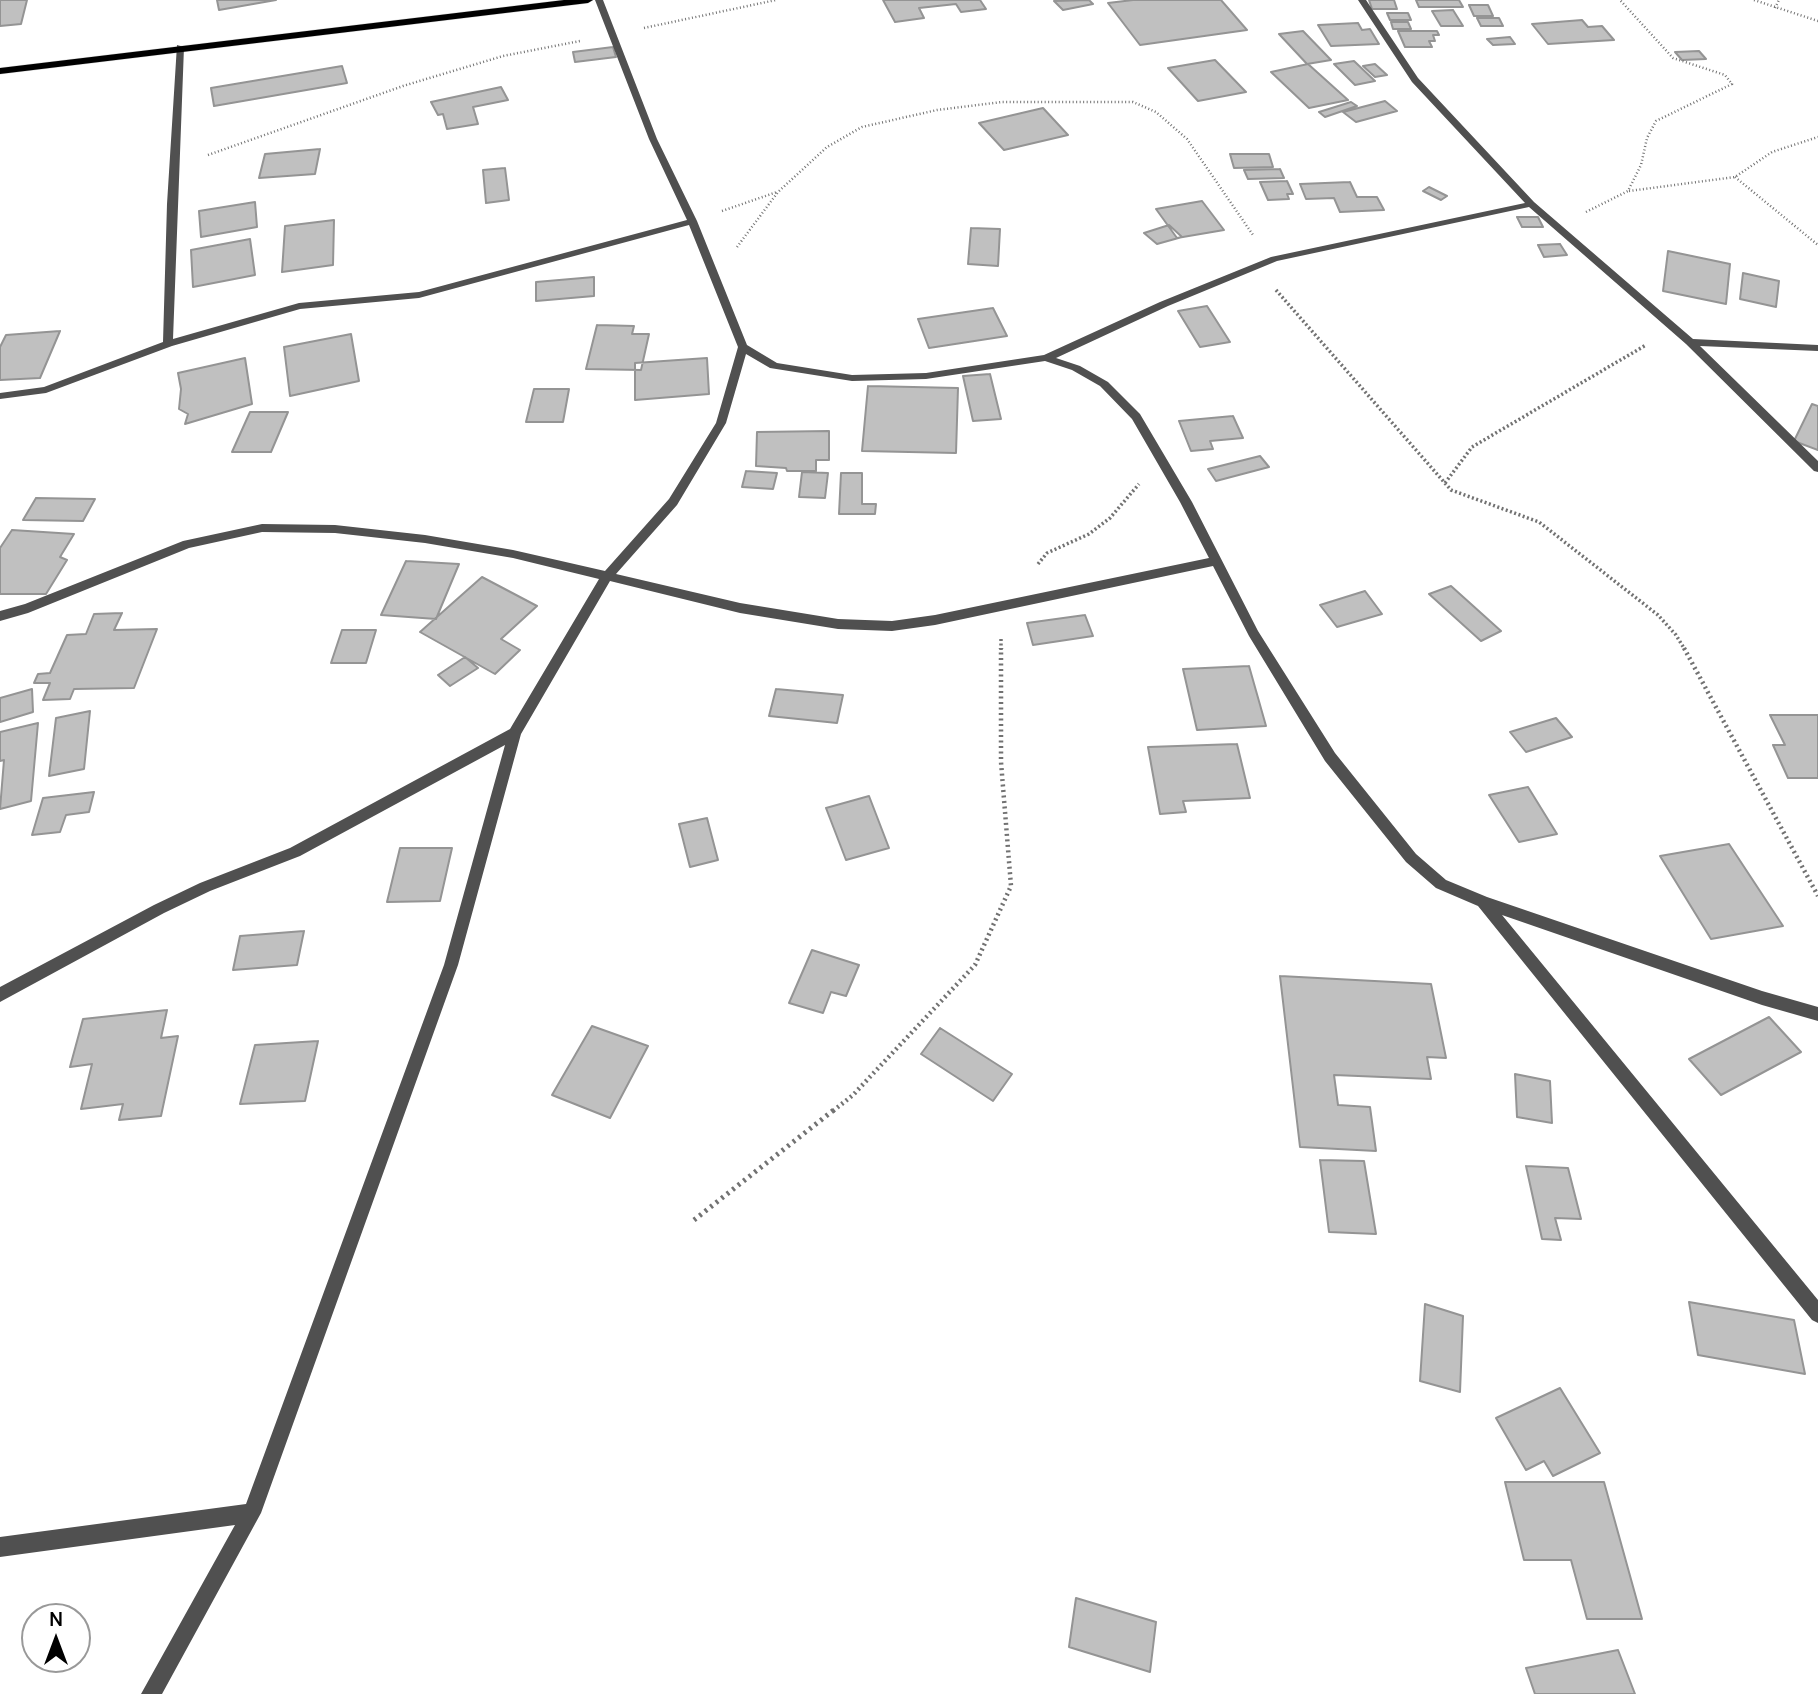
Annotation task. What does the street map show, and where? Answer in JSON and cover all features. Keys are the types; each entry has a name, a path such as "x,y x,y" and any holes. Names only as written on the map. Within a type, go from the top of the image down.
{"main road":[{"path":"0,71 180,47 588,0"}],"street":[{"path":"599,0 653,139 692,221 743,347 774,366 852,378 926,376 1046,358 1274,259 1531,204"},
{"path":"1362,0 1415,80 1531,204 1679,331 1818,468"},
{"path":"168,344 180,47"},
{"path":"0,396 46,390 168,344 299,306 419,295 692,221"},
{"path":"1690,342 1818,348"},
{"path":"151,1694 253,1513 450,965 515,733 606,578 673,502 721,424 743,347"},
{"path":"1046,358 1076,368 1104,384 1136,417 1253,633 1330,757 1411,858 1441,884 1483,902 1762,998 1818,1014"},
{"path":"0,616 28,608 187,544 262,528 335,529 425,539 513,554 740,608 838,624 892,626 935,620 1216,561"},
{"path":"0,995 205,887 295,852 515,733"},
{"path":"1483,902 1818,1314"},
{"path":"0,1547 253,1513"}],"path":[{"path":"174,167 403,86 503,56 776,0"},
{"path":"1620,0 1673,58 1725,75 1732,84 1656,121 1647,138 1641,165 1628,191"},
{"path":"1754,0 1818,21"},
{"path":"1775,8 1779,0"},
{"path":"718,285 741,239 778,192 827,147 862,128 937,110 1002,103 1133,103 1156,111 1187,139 1246,228 1274,259"},
{"path":"1556,226 1628,191 1735,177 1772,152 1818,136"},
{"path":"1735,177 1818,245"},
{"path":"692,221 778,192"},
{"path":"1254,266 1451,490 1538,522 1658,615 1676,635 1722,715 1818,896"},
{"path":"1445,483 1472,447 1643,347 1679,331"},
{"path":"694,1220 853,1095 975,965 1012,886 1001,762 1001,605 1047,553 1089,534 1110,518 1123,500 1161,461"}],"building":[{"path":"0,0 27,0 21,24 0,26"},
{"path":"217,0 276,0 219,10"},
{"path":"883,0 980,0 986,9 961,12 956,4 919,8 924,18 895,22"},
{"path":"1089,0 1093,4 1063,10 1054,1"},
{"path":"1133,0 1221,0 1247,30 1140,45 1108,3"},
{"path":"1369,0 1394,0 1397,9 1372,9"},
{"path":"1416,0 1459,0 1463,7 1419,7"},
{"path":"1469,5 1488,5 1493,16 1474,16"},
{"path":"1453,10 1463,26 1441,26 1432,11"},
{"path":"1387,13 1408,13 1411,20 1390,20"},
{"path":"1477,18 1499,18 1503,26 1481,26"},
{"path":"1582,20 1588,27 1602,26 1614,40 1548,44 1532,24"},
{"path":"1391,22 1408,22 1411,29 1393,29"},
{"path":"1358,23 1362,30 1370,29 1379,44 1331,46 1318,25"},
{"path":"1303,31 1331,60 1307,64 1279,34"},
{"path":"1398,31 1437,31 1439,35 1433,35 1435,41 1429,41 1432,47 1405,47"},
{"path":"1510,37 1515,44 1493,45 1487,39"},
{"path":"613,47 616,57 575,62 573,52"},
{"path":"1699,51 1706,59 1682,60 1675,52"},
{"path":"1215,60 1246,92 1198,101 1168,68"},
{"path":"1354,61 1375,81 1355,85 1334,64"},
{"path":"1308,64 1348,100 1309,108 1271,72"},
{"path":"1375,64 1387,75 1375,77 1363,66"},
{"path":"342,66 347,83 214,106 211,88"},
{"path":"501,87 508,100 473,107 478,124 447,129 443,114 438,115 431,102"},
{"path":"1385,101 1397,111 1356,122 1343,112"},
{"path":"1351,102 1357,106 1325,117 1319,112"},
{"path":"1043,108 1068,135 1004,150 979,123"},
{"path":"320,149 315,174 259,178 265,154"},
{"path":"1230,154 1269,154 1273,167 1234,168"},
{"path":"505,168 509,200 486,203 483,170"},
{"path":"1280,169 1284,178 1248,179 1244,170"},
{"path":"1287,181 1293,194 1287,194 1289,199 1268,200 1260,182"},
{"path":"1350,182 1357,197 1377,197 1384,210 1340,212 1334,198 1306,199 1300,184"},
{"path":"1429,187 1447,196 1441,200 1423,191"},
{"path":"1202,201 1224,230 1177,238 1156,209"},
{"path":"255,202 257,227 201,237 199,211"},
{"path":"1517,217 1538,217 1543,227 1522,227"},
{"path":"334,220 333,265 282,272 285,226"},
{"path":"1169,225 1182,237 1157,244 1144,233"},
{"path":"971,228 1000,229 998,266 968,264"},
{"path":"250,239 255,275 193,287 191,250"},
{"path":"1560,244 1567,255 1544,257 1538,245"},
{"path":"1668,251 1730,264 1726,304 1663,291"},
{"path":"1743,273 1779,281 1776,307 1740,299"},
{"path":"594,277 594,296 536,301 536,282"},
{"path":"1207,306 1230,342 1200,347 1178,311"},
{"path":"993,308 1007,336 929,348 918,319"},
{"path":"597,325 634,326 632,334 649,334 641,370 586,369"},
{"path":"60,331 40,378 0,380 0,347 6,335"},
{"path":"351,334 359,381 290,396 284,347"},
{"path":"245,358 252,404 185,424 188,414 179,409 181,389 178,373"},
{"path":"707,358 709,394 635,400 635,363"},
{"path":"990,374 1001,419 973,421 963,376"},
{"path":"868,386 958,388 956,453 862,451"},
{"path":"534,389 569,389 563,422 526,422"},
{"path":"1812,404 1818,406 1818,450 1794,441"},
{"path":"250,412 288,412 271,452 232,452"},
{"path":"1233,416 1243,438 1210,441 1213,449 1191,451 1179,421"},
{"path":"829,431 829,460 816,460 816,471 787,471 786,468 756,466 757,432"},
{"path":"1260,456 1269,467 1216,481 1208,469"},
{"path":"746,471 777,473 773,489 742,487"},
{"path":"802,472 828,473 825,498 799,497"},
{"path":"841,473 862,473 862,504 876,504 875,514 839,514"},
{"path":"36,498 95,499 83,521 23,520"},
{"path":"12,530 74,534 60,557 67,560 46,594 0,594 0,548"},
{"path":"406,561 459,564 436,619 381,615"},
{"path":"482,577 537,606 501,639 520,650 495,674 420,632"},
{"path":"1451,586 1501,631 1481,641 1429,594"},
{"path":"1365,591 1382,614 1337,627 1320,605"},
{"path":"122,613 114,630 157,629 134,688 74,689 70,699 43,700 50,683 34,683 38,674 50,673 67,635 86,634 94,614"},
{"path":"1085,615 1093,636 1033,645 1027,623"},
{"path":"342,630 376,630 366,663 331,663"},
{"path":"465,657 478,668 450,686 438,675"},
{"path":"1249,666 1266,726 1197,730 1183,669"},
{"path":"32,689 33,712 0,722 0,698"},
{"path":"776,689 843,695 837,723 769,716"},
{"path":"90,711 84,769 49,776 56,718"},
{"path":"1770,715 1818,715 1818,778 1788,778 1773,745 1785,745"},
{"path":"1556,718 1572,737 1526,752 1510,732"},
{"path":"38,723 31,801 0,809 4,760 0,761 0,732"},
{"path":"1237,744 1250,798 1183,801 1186,812 1160,814 1148,747"},
{"path":"1528,787 1557,834 1519,842 1489,795"},
{"path":"94,792 89,812 66,815 60,832 32,835 43,798"},
{"path":"869,796 889,848 846,860 826,808"},
{"path":"707,818 718,860 690,867 679,824"},
{"path":"1729,844 1783,926 1711,939 1660,856"},
{"path":"400,848 452,848 440,901 387,902"},
{"path":"304,931 297,965 233,970 240,936"},
{"path":"812,950 859,965 846,996 831,992 823,1013 789,1003"},
{"path":"1280,976 1431,984 1446,1058 1427,1057 1431,1079 1334,1075 1338,1105 1370,1107 1376,1151 1300,1147"},
{"path":"167,1010 161,1038 178,1036 161,1116 119,1120 123,1104 81,1109 92,1064 70,1067 83,1019"},
{"path":"1769,1017 1801,1052 1721,1095 1689,1059"},
{"path":"592,1026 648,1046 610,1118 552,1095"},
{"path":"940,1028 1012,1074 993,1101 921,1054"},
{"path":"318,1041 305,1101 240,1104 255,1045"},
{"path":"1515,1074 1550,1081 1552,1123 1517,1117"},
{"path":"1320,1160 1364,1161 1376,1234 1329,1232"},
{"path":"1526,1166 1568,1168 1581,1219 1555,1218 1561,1240 1542,1239"},
{"path":"1689,1302 1794,1320 1805,1374 1698,1355"},
{"path":"1425,1304 1463,1316 1460,1392 1420,1381"},
{"path":"1560,1388 1600,1453 1553,1476 1544,1461 1526,1470 1496,1418"},
{"path":"1505,1482 1604,1482 1642,1619 1587,1619 1571,1560 1524,1560"},
{"path":"1076,1598 1156,1622 1150,1672 1069,1647"},
{"path":"1618,1650 1635,1694 1535,1694 1526,1668"}]}
